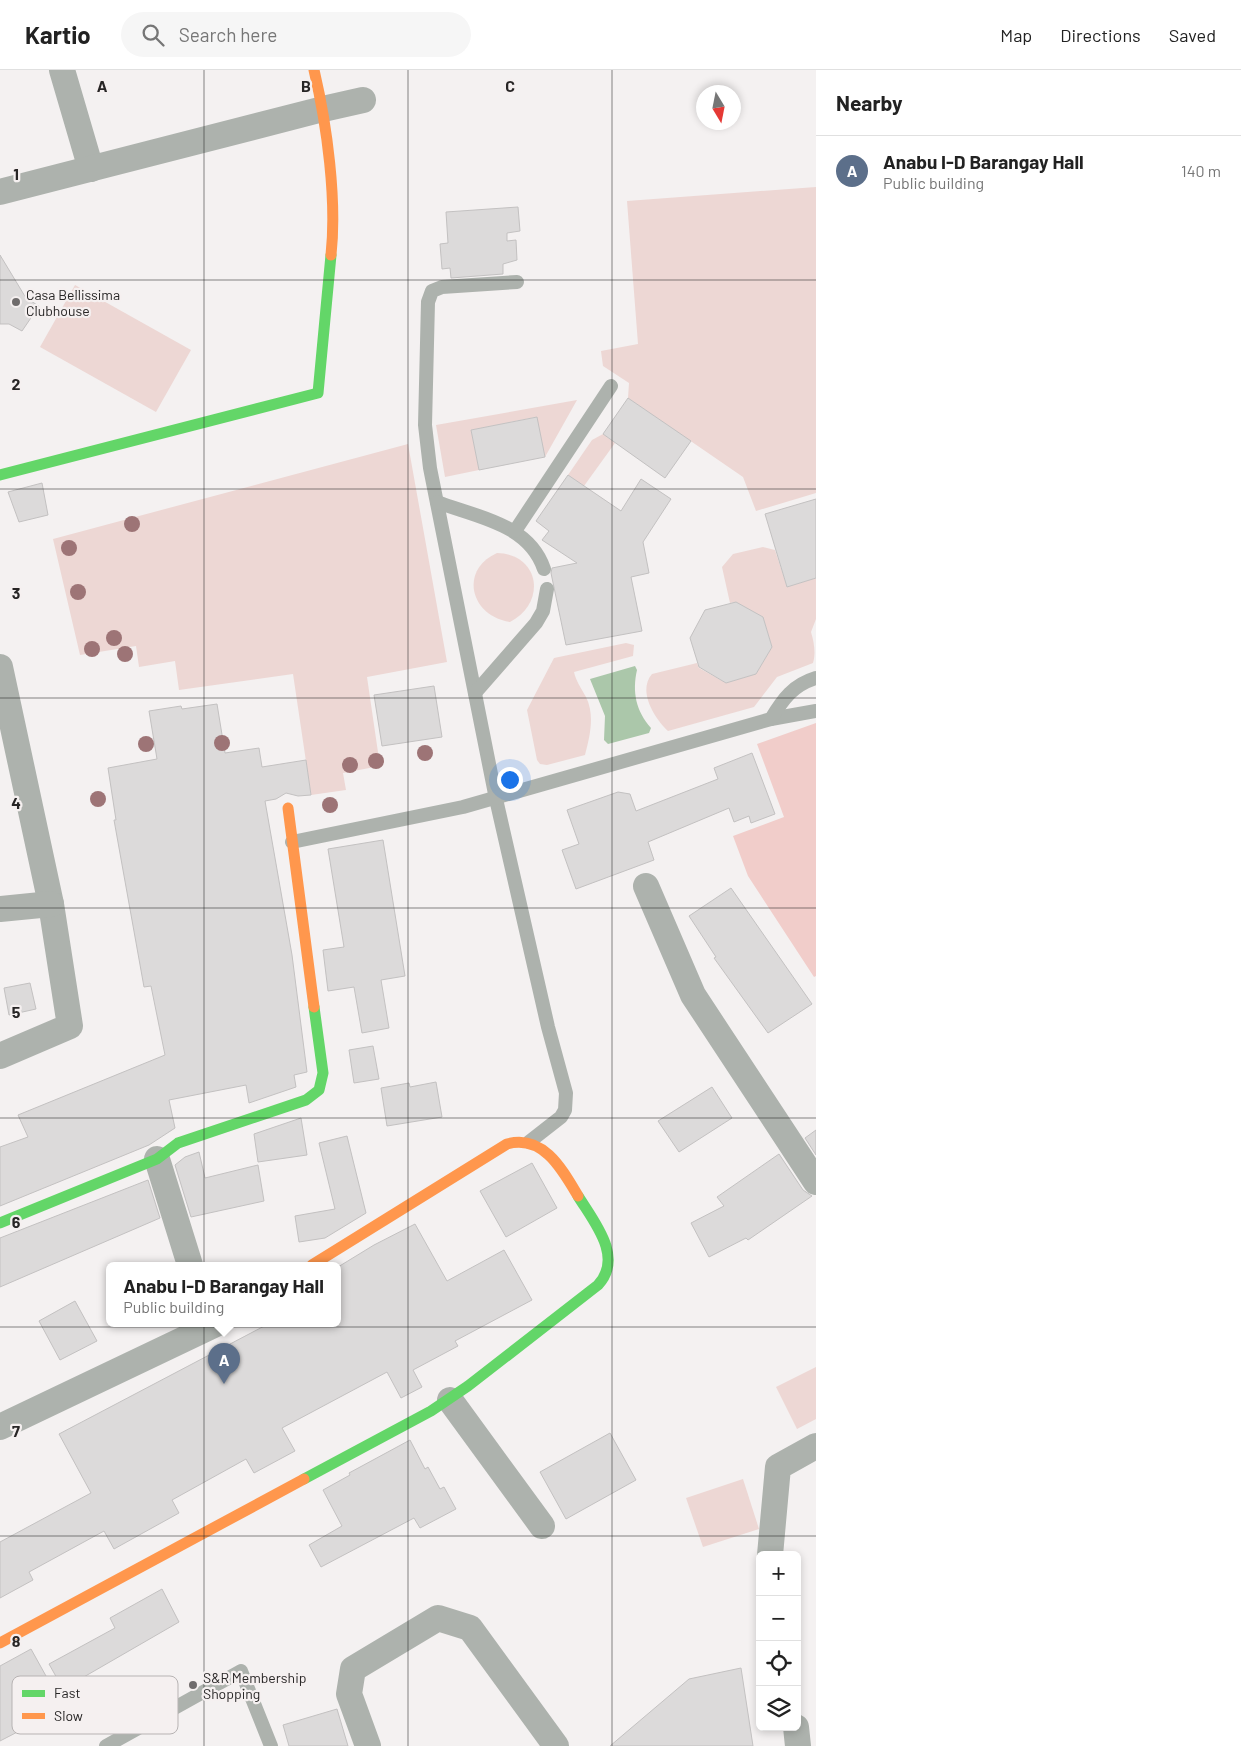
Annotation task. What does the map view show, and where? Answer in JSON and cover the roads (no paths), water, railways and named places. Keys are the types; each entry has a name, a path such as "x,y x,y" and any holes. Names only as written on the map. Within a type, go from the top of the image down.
{"street":[{"path":"62,70 91,169"},
{"path":"0,475 318,394 334,229 323,108 314,70"},
{"path":"0,192 323,108 363,100"},
{"path":"0,667 51,904 70,1026 0,1056"},
{"path":"0,1223 157,1159 178,1143 306,1100 319,1090 322,1073 288,808"},
{"path":"646,886 692,995 816,1182"},
{"path":"0,909 51,904"},
{"path":"0,1643 450,1400 598,1285 609,1271 611,1262 608,1247 553,1158 538,1145 516,1141 503,1144 317,1262"},
{"path":"157,1159 189,1262"},
{"path":"0,1428 206,1327"},
{"path":"450,1400 542,1526"},
{"path":"770,1551 778,1467 816,1446"},
{"path":"368,1746 349,1694 353,1669 438,1618 470,1628 556,1746"},
{"path":"796,1731 798,1746"}],"lane":[{"path":"517,282 442,286 432,291 428,302 425,425 430,468 496,799 548,1028 566,1094 561,1117 529,1142"},
{"path":"515,531 610,386"},
{"path":"437,502 515,531 534,548 544,569"},
{"path":"475,693 536,623 542,612 547,589"},
{"path":"771,719 785,696 796,686 816,678"},
{"path":"292,842 407,820 496,799 771,719 816,711"},
{"path":"178,1706 241,1671 271,1746"},
{"path":"106,1746 128,1734"}],"place":[{"name":"Casa Bellissima Clubhouse","path":"16,302"},
{"name":"Anabu I-D Barangay Hall","path":"224,1384"},
{"name":"S&R Membership Shopping","path":"193,1685"}]}
